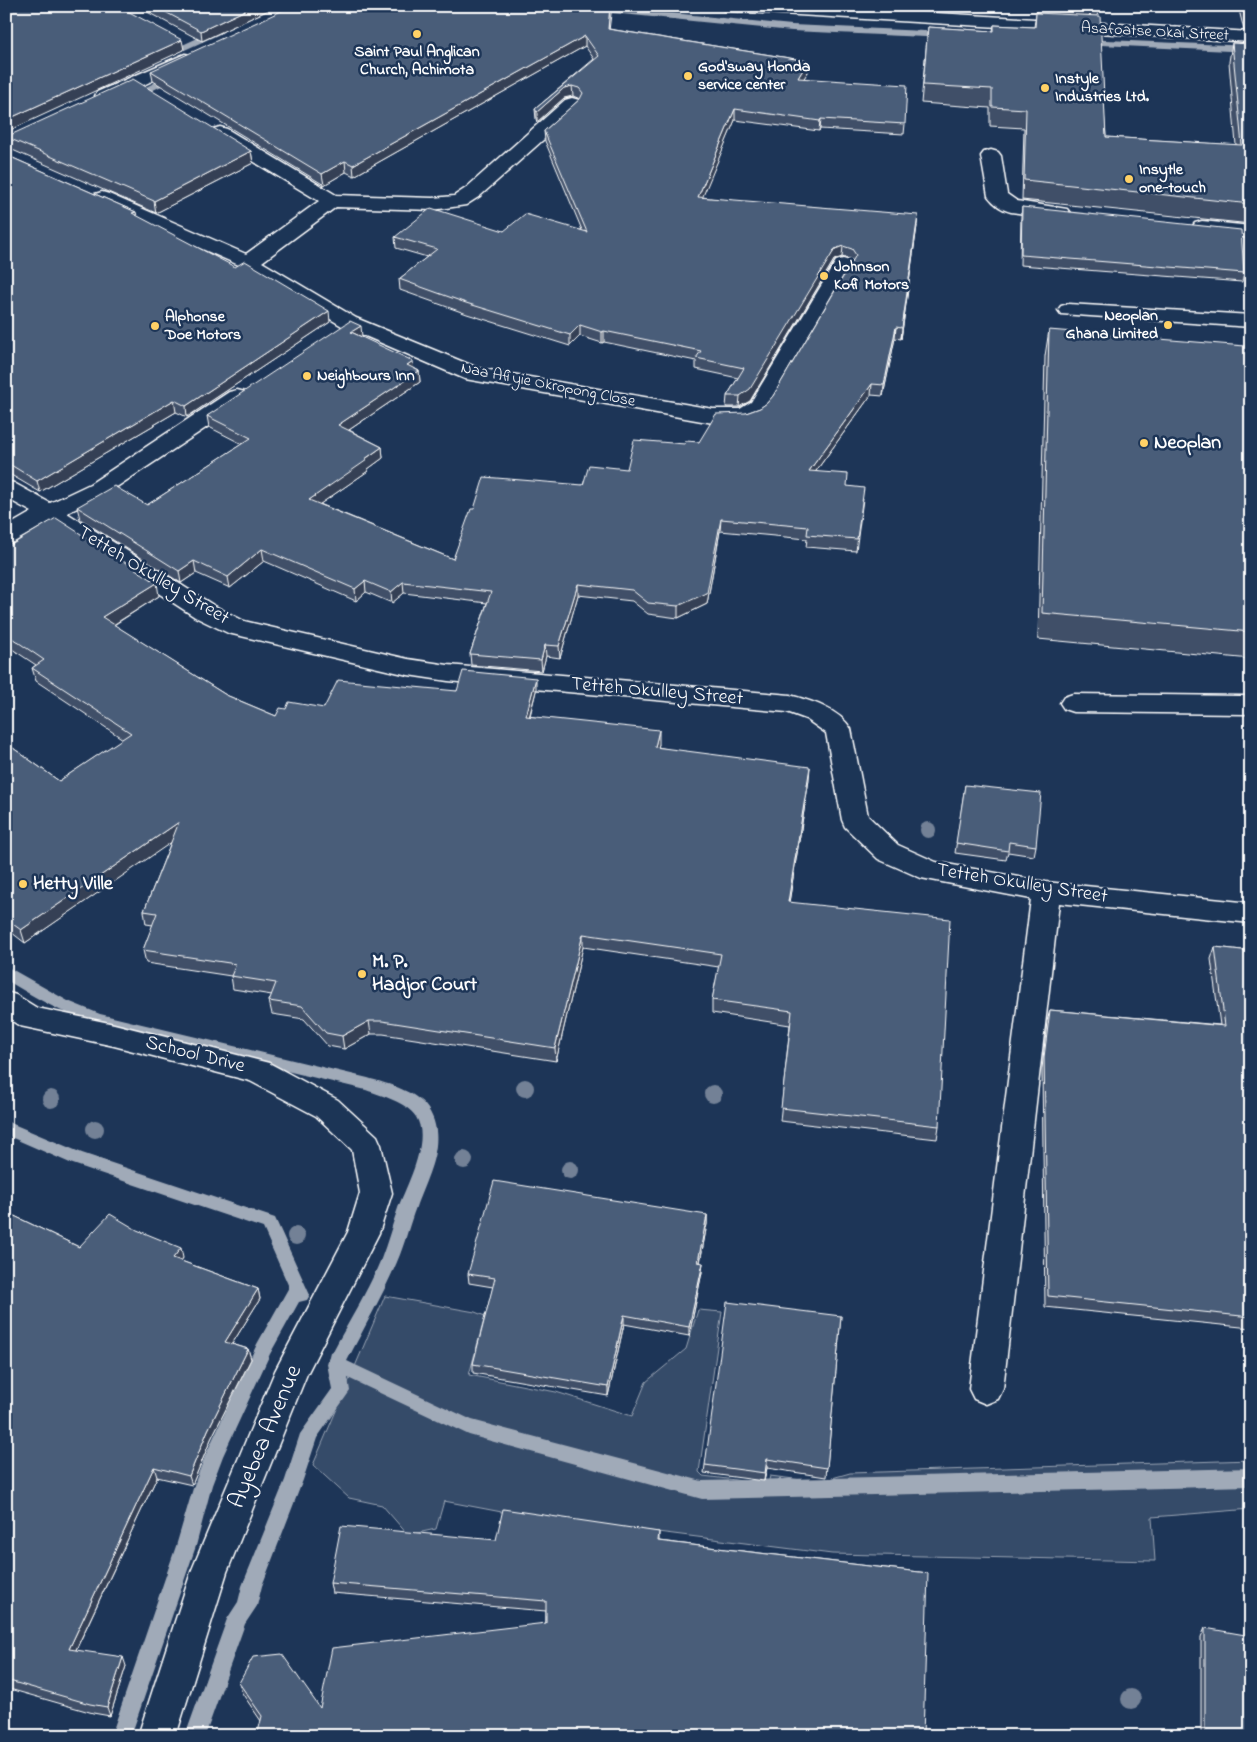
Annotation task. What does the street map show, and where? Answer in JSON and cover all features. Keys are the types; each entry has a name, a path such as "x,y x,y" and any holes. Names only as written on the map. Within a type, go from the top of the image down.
{"street":[{"name":"Asafoatse Okai Street","path":"729,6 906,12 1251,37"},
{"path":"84,105 145,86 194,46"},
{"path":"202,121 332,201 433,204 459,200 473,192 572,104"},
{"path":"991,156 998,196 1011,206 1078,215"},
{"name":"Naa Afiyie Okropong Close","path":"87,191 248,262 341,327 473,374 713,416 745,416 760,406 843,265"},
{"path":"248,262 332,201"},
{"path":"1184,226 1251,232"},
{"path":"1068,310 1251,321"},
{"path":"6,537 48,512 78,500 98,489 252,387"},
{"name":"Tetteh Okulley Street","path":"6,488 48,512 204,611 237,627 408,667 448,673 790,704 815,713 838,729 855,820 888,852 931,870 1046,892 1251,913"},
{"path":"1073,703 1246,705 1251,703"},
{"path":"986,1389 1046,892"},
{"name":"School Drive","path":"6,1004 30,1018 114,1035 258,1070 328,1108 366,1145"},
{"name":"Ayebea Avenue","path":"157,1736 209,1572 292,1371 363,1234 376,1193 366,1145"}],"shaded area":[{"path":"385,1296 475,1312 485,1316 469,1375 556,1392 632,1416 646,1382 686,1349 698,1310 722,1312 699,1472 703,1476 768,1484 770,1476 818,1482 850,1473 1251,1460 1251,1509 1152,1517 1155,1561 832,1554 507,1513 444,1501 436,1529 408,1535 382,1505 349,1498 313,1465"}],"building":[{"path":"6,6 118,6 182,40 6,120"},
{"path":"154,6 254,6 201,31"},
{"path":"292,6 610,6 608,29 808,61 798,78 907,85 905,124 821,119 820,121 735,109 698,197 918,215 902,328 896,327 884,385 872,384 809,471 848,474 847,486 864,488 857,539 807,535 808,527 721,519 707,593 678,606 648,603 632,590 578,584 559,646 545,645 541,660 470,654 491,592 403,582 391,592 365,581 355,589 262,549 228,577 194,561 179,571 77,507 114,486 147,505 251,438 207,416 350,321 361,326 351,332 413,361 407,365 419,371 338,425 382,447 365,459 367,460 309,500 453,559 471,509 474,509 484,477 583,485 589,465 627,469 634,440 685,444 686,441 699,442 716,414 746,413 760,408 767,403 773,396 856,255 852,249 843,246 835,249 750,389 740,396 727,396 744,368 696,358 701,351 602,332 580,325 570,335 466,303 399,279 437,249 395,237 431,208 504,231 525,214 587,232 544,131 580,99 583,93 579,88 572,86 564,88 537,112 535,109 599,56 585,36 353,165 345,161 322,174 151,71"},
{"path":"1037,6 1097,6 1098,12 1037,9"},
{"path":"1247,6 1251,6 1251,12 1248,11"},
{"path":"1036,13 1100,16 1106,137 1242,145 1232,43 1251,44 1251,204 1024,180 1026,109 992,107 992,89 923,85 928,27 994,31 994,25 1035,27"},
{"path":"133,79 251,151 154,201 6,137"},
{"path":"6,155 136,212 132,213 235,267 245,261 329,311 186,406 174,400 37,481 6,462"},
{"path":"1022,207 1241,230 1244,273 1021,255"},
{"name":"Neoplan","path":"1049,330 1245,346 1251,410 1251,632 1042,613"},
{"path":"56,518 157,583 102,617 226,695 276,716 280,708 286,709 289,702 324,708 338,680 457,691 463,671 536,678 526,716 659,730 655,747 810,767 788,902 950,919 939,1126 781,1108 792,1011 712,1000 721,954 583,934 555,1048 382,1021 369,1021 342,1036 326,1033 302,1006 269,1001 276,983 231,976 236,964 143,950 157,913 144,911 179,822 21,930 6,919 6,743 59,781 131,733 32,668 44,660 6,634 6,548"},
{"path":"965,785 1041,793 1036,846 1009,842 1008,851 956,843"},
{"path":"1215,947 1251,951 1251,1317 1048,1296 1044,1057 1050,1010 1225,1026"},
{"path":"494,1181 707,1215 698,1262 703,1263 689,1327 624,1315 608,1387 473,1364 495,1278 468,1274"},
{"path":"6,1212 79,1247 110,1214 137,1230 181,1248 173,1258 258,1289 225,1342 248,1349 208,1430 189,1476 154,1467 69,1649 123,1657 107,1707 6,1680"},
{"path":"727,1302 841,1316 827,1468 767,1459 765,1473 705,1465"},
{"path":"503,1509 659,1532 658,1541 928,1573 923,1736 257,1736 262,1716 239,1683 253,1657 282,1654 320,1708 332,1648 546,1623 546,1601 330,1583 341,1526 496,1540"},
{"path":"1205,1628 1251,1636 1251,1736 1205,1736"}],"waterway":[{"path":"572,6 792,28 947,35"},
{"path":"164,56 219,31"},
{"path":"1082,42 1251,49"},
{"path":"139,93 176,75"},
{"path":"6,972 39,992 87,1016 368,1084 411,1102 423,1114 428,1128 428,1141 423,1168 407,1207 389,1261 336,1364"},
{"path":"6,1128 76,1158 269,1223 298,1288"},
{"path":"122,1733 186,1546 203,1485 214,1456 263,1350 298,1288"},
{"path":"298,1288 301,1295"},
{"path":"336,1358 336,1364"},
{"path":"195,1736 237,1619 247,1606 252,1586 294,1480 309,1434 341,1391 336,1364"},
{"path":"336,1364 469,1427 702,1490 1251,1477"}],"place":[{"name":"Saint Paul Anglican Church, Achimota","path":"417,34"},
{"name":"God'sway Honda service center","path":"688,76"},
{"name":"Instyle Industries Ltd.","path":"1045,88"},
{"name":"Insytle one-touch","path":"1129,179"},
{"name":"Johnson Kofi Motors","path":"824,276"},
{"name":"Neoplan Ghana Limited","path":"1168,325"},
{"name":"Alphonse Doe Motors","path":"155,326"},
{"name":"Neighbours Inn","path":"307,376"},
{"name":"Neoplan","path":"1144,443"},
{"name":"Hetty Ville","path":"23,884"},
{"name":"M. P. Hadjor Court","path":"362,974"}]}
